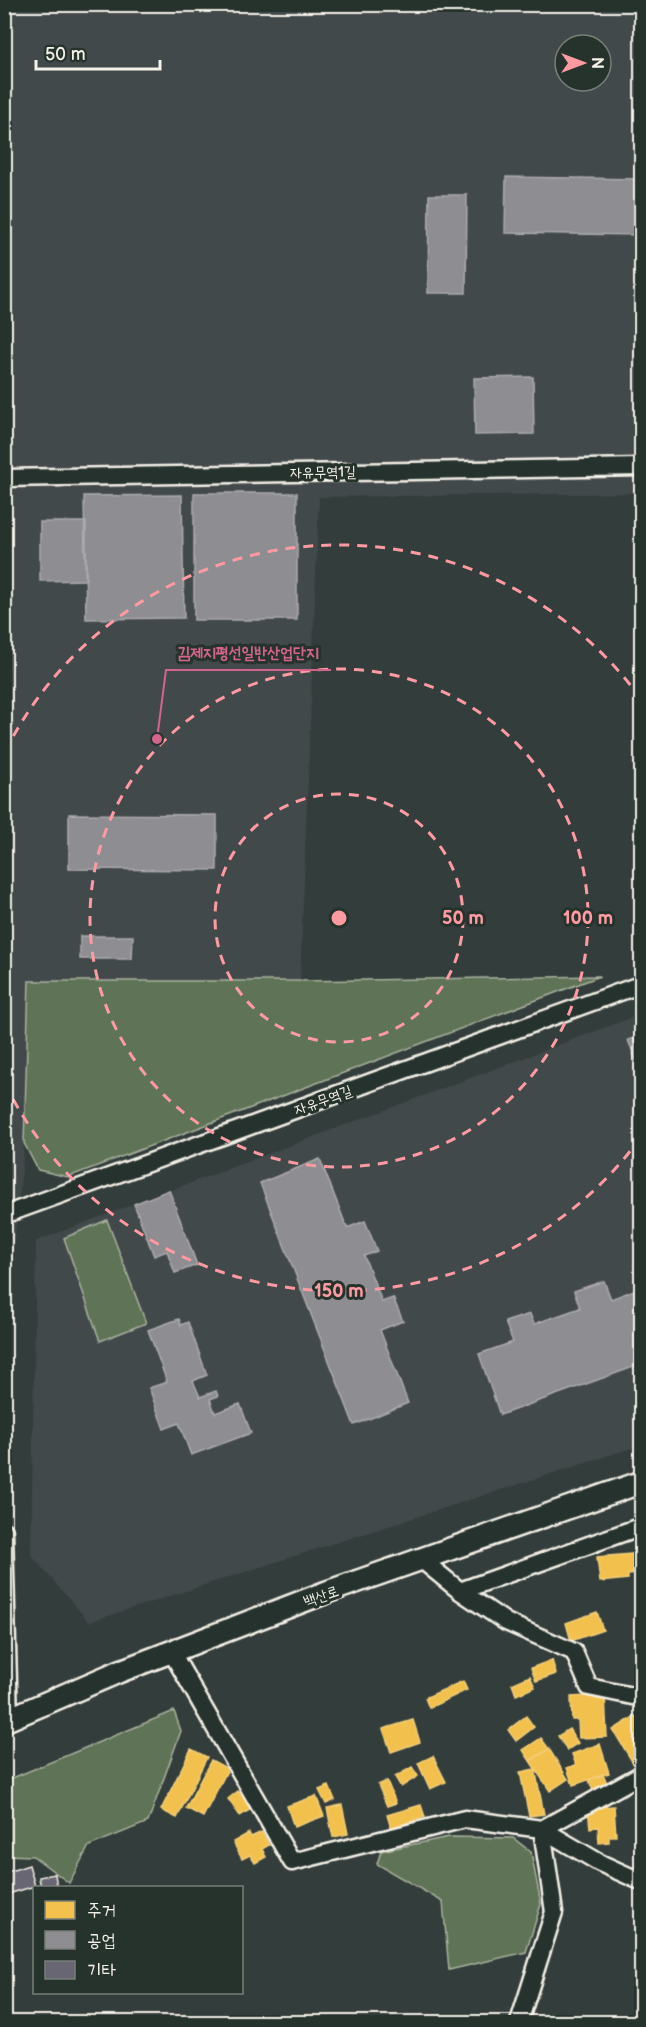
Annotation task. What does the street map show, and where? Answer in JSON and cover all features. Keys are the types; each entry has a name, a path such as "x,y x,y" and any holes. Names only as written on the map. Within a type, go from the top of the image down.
{"main road":[{"name":"백산로","path":"7,1720 118,1672 327,1592 642,1482"}],"street":[{"name":"자유무역1길","path":"4,478 642,466"},
{"name":"자유무역길","path":"4,1215 642,984"},
{"path":"460,1591 642,1526"},
{"path":"4,1531 7,1720"},
{"path":"422,1560 460,1591 506,1622 574,1652 589,1687 642,1698"},
{"path":"171,1651 292,1862 465,1819 542,1829 600,1863 642,1882"},
{"path":"542,1829 642,1774"},
{"path":"519,2022 554,1912 542,1829"}],"shaded area":[{"path":"5,5 641,5 641,493 319,497 300,981 30,981 23,1160 5,1327"},
{"path":"641,1014 641,1445 89,1622 31,1555 36,1241"}],"green space":[{"path":"600,976 68,1177 38,1170 24,1143 29,981 300,981"},
{"path":"107,1220 146,1323 100,1341 64,1238"},
{"path":"174,1711 181,1731 148,1822 89,1846 69,1883 33,1856 5,1855 5,1781"},
{"path":"449,1837 513,1838 531,1852 541,1904 526,1952 449,1970 443,1902 377,1864 381,1851"}],"building: 주거":[{"path":"642,1553 642,1568 637,1569 638,1574 628,1575 628,1579 600,1582 597,1557"},
{"path":"642,1578 642,1600 635,1580"},
{"path":"597,1612 603,1630 571,1641 566,1623"},
{"path":"552,1660 556,1674 536,1681 531,1668"},
{"path":"530,1676 535,1687 516,1695 512,1684"},
{"path":"463,1681 467,1690 429,1708 425,1698"},
{"path":"605,1695 607,1737 579,1738 578,1720 572,1720 571,1697"},
{"path":"526,1716 534,1727 516,1741 508,1730"},
{"path":"635,1716 642,1725 642,1757 633,1763 613,1730"},
{"path":"413,1720 420,1742 391,1752 383,1729"},
{"path":"569,1729 578,1743 567,1750 558,1736"},
{"path":"541,1738 549,1749 530,1761 523,1750"},
{"path":"600,1744 609,1773 573,1785 567,1768 576,1765 572,1754"},
{"path":"191,1749 207,1757 177,1818 161,1810"},
{"path":"549,1749 568,1779 550,1791 530,1761"},
{"path":"433,1756 446,1782 430,1789 418,1763"},
{"path":"211,1760 228,1769 203,1817 186,1808"},
{"path":"412,1767 418,1776 401,1787 395,1777"},
{"path":"535,1769 544,1814 529,1816 520,1772"},
{"path":"603,1774 608,1785 593,1791 589,1780"},
{"path":"387,1781 396,1803 387,1806 378,1785"},
{"path":"329,1786 335,1800 326,1804 319,1790"},
{"path":"238,1791 251,1809 240,1816 228,1799"},
{"path":"316,1796 324,1816 294,1827 287,1806"},
{"path":"342,1805 348,1834 333,1837 327,1808"},
{"path":"421,1805 425,1817 391,1828 387,1815"},
{"path":"614,1806 616,1836 609,1836 609,1842 599,1843 598,1827 590,1828 588,1808"},
{"path":"262,1832 269,1845 262,1849 266,1857 255,1863 250,1855 242,1859 233,1842 249,1833 251,1837"}],"building: 공업":[{"path":"506,177 642,179 642,235 505,233"},
{"path":"429,195 467,195 466,293 428,293"},
{"path":"533,377 534,434 475,435 474,378"},
{"path":"194,493 297,493 297,620 194,620"},
{"path":"182,495 184,618 86,619 84,496"},
{"path":"40,522 86,522 86,580 40,581"},
{"path":"69,814 217,815 217,870 69,869"},
{"path":"80,936 133,936 132,959 80,959"},
{"path":"642,1035 642,1076 628,1040"},
{"path":"320,1159 347,1228 365,1221 377,1251 364,1256 382,1302 393,1298 403,1321 380,1330 408,1403 354,1425 260,1183"},
{"path":"169,1190 197,1265 175,1273 167,1251 154,1256 134,1204"},
{"path":"604,1281 611,1299 637,1289 642,1303 642,1364 500,1415 479,1354 513,1342 505,1322 530,1314 534,1324 580,1308 574,1291"},
{"path":"179,1319 181,1325 188,1322 207,1375 193,1381 200,1397 216,1391 218,1396 210,1399 215,1413 240,1404 251,1433 191,1455 179,1423 164,1429 149,1388 167,1382 148,1330"}],"building: 기타":[{"path":"29,1865 35,1886 8,1894 4,1883 4,1873"},
{"path":"55,1874 57,1886 41,1886 39,1877"}],"place":[{"name":"김제지평선일반산업단지","path":"157,739"}]}
